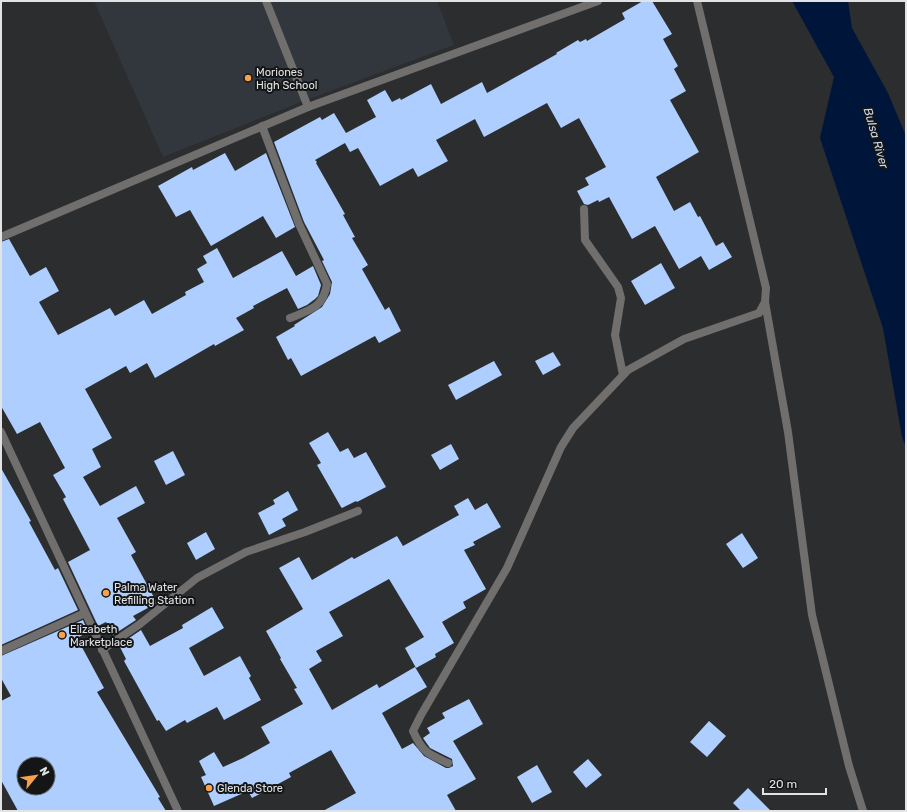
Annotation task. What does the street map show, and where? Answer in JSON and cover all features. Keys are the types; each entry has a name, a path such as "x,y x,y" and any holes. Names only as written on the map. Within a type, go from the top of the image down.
{"street":[{"path":"266,1 308,107"},
{"path":"1,237 308,107 598,1"},
{"path":"697,1 766,288 766,302 788,432 812,615 849,766 863,811"},
{"path":"262,126 300,224 327,284 325,294 316,307 290,318"},
{"path":"584,209 585,240 618,287 621,298 615,335 623,375"},
{"path":"448,763 428,754 418,743 413,731 421,714 507,568 561,446 573,428 628,370 684,339 759,313 766,302"},
{"path":"1,432 178,811"},
{"path":"102,650 140,624 197,578 246,552 305,532 358,511"},
{"path":"1,651 85,613"}],"shaded area":[{"name":"Moriones High School","path":"94,1 437,1 454,45 301,102 163,157"}],"water":[{"name":"Bulsa River","path":"792,1 848,1 852,28 888,93 906,136 906,447 902,437 883,328 820,138 834,77"}],"building":[{"path":"643,1 652,1 672,34 663,39 678,66 674,69 686,91 670,100 699,152 656,177 674,211 690,202 698,217 700,216 716,246 723,242 732,257 709,270 701,256 679,269 655,226 632,239 609,197 599,202 598,200 588,205 584,204 577,191 589,185 585,178 606,167 579,118 561,128 547,103 484,137 475,119 436,140 448,161 418,177 413,168 380,186 358,148 350,152 345,143 315,160 345,214 343,215 355,237 352,238 368,265 362,269 385,310 389,307 401,331 379,343 375,336 301,376 291,358 288,360 276,337 322,307 330,294 332,282 322,261 324,260 304,222 274,142 320,117 322,120 334,113 346,133 376,117 367,100 385,90 392,102 400,98 401,100 431,84 441,104 482,82 487,93 557,54 556,53 578,40 580,42 586,39 587,41 625,19 622,13"},
{"path":"225,153 235,171 266,153 295,227 276,238 263,216 211,246 190,210 176,217 158,186 192,167 193,170"},
{"path":"9,239 30,276 46,267 59,291 39,302 58,335 110,308 115,316 144,300 152,314 186,295 185,292 204,282 197,269 207,263 203,256 217,248 233,278 282,251 296,276 313,266 321,285 318,296 307,305 298,309 287,288 253,306 254,308 236,318 244,330 215,346 214,344 155,378 147,363 130,373 126,366 85,389 112,438 92,449 101,467 83,477 100,506 136,486 145,503 117,518 136,552 131,555 157,603 133,616 136,620 113,635 106,622 98,626 68,562 90,550 63,499 66,497 53,475 65,468 40,422 17,434 1,406 1,242"},
{"path":"661,263 675,288 645,305 631,281"},
{"path":"553,352 561,365 543,375 535,361"},
{"path":"494,361 502,375 456,400 448,385"},
{"path":"328,432 340,452 348,448 354,458 366,452 386,487 342,508 317,465 321,463 309,443"},
{"path":"451,444 459,459 440,470 431,455"},
{"path":"173,451 185,475 166,485 154,461"},
{"path":"1,468 31,521 29,522 55,570 58,568 78,610 1,645"},
{"path":"288,491 298,510 282,519 286,526 269,535 258,513 275,504 273,500"},
{"path":"468,498 475,510 487,503 501,527 473,542 475,545 464,550 486,589 463,602 466,608 442,622 454,643 435,654 436,657 416,668 405,648 424,637 389,579 329,612 343,636 316,651 322,661 309,669 332,710 377,684 379,688 415,667 427,687 382,713 402,749 413,743 424,756 446,768 453,766 452,759 430,748 423,738 430,733 427,728 445,718 442,713 469,699 483,724 453,741 476,779 447,795 456,811 323,811 356,793 331,750 289,773 291,777 252,798 248,791 214,806 201,777 206,775 199,761 214,752 223,767 243,758 270,743 261,727 303,704 294,689 297,688 266,631 303,609 279,568 299,557 312,580 352,557 354,559 397,536 403,546 459,515 454,506"},
{"path":"206,532 215,549 196,560 187,543"},
{"path":"742,533 758,558 743,568 726,544"},
{"path":"212,607 224,628 189,648 204,676 240,656 251,676 249,678 261,700 224,720 217,707 187,723 185,720 166,731 159,720 157,721 124,661 126,659 119,645 141,630 150,646 183,628 182,625"},
{"path":"83,620 88,632 77,638 104,688 97,692 160,797 158,798 166,811 18,811 1,780 1,701 11,696 1,678 1,656"},
{"path":"709,721 726,736 707,757 690,742"},
{"path":"588,759 602,775 586,788 573,772"},
{"path":"537,765 552,792 532,803 517,777"},
{"path":"748,788 771,811 741,811 733,803"}],"place":[{"name":"Moriones High School","path":"248,78"},
{"name":"Palma Water Refilling Station","path":"106,593"},
{"name":"Elizabeth Marketplace","path":"62,635"},
{"name":"Glenda Store","path":"209,788"}]}
